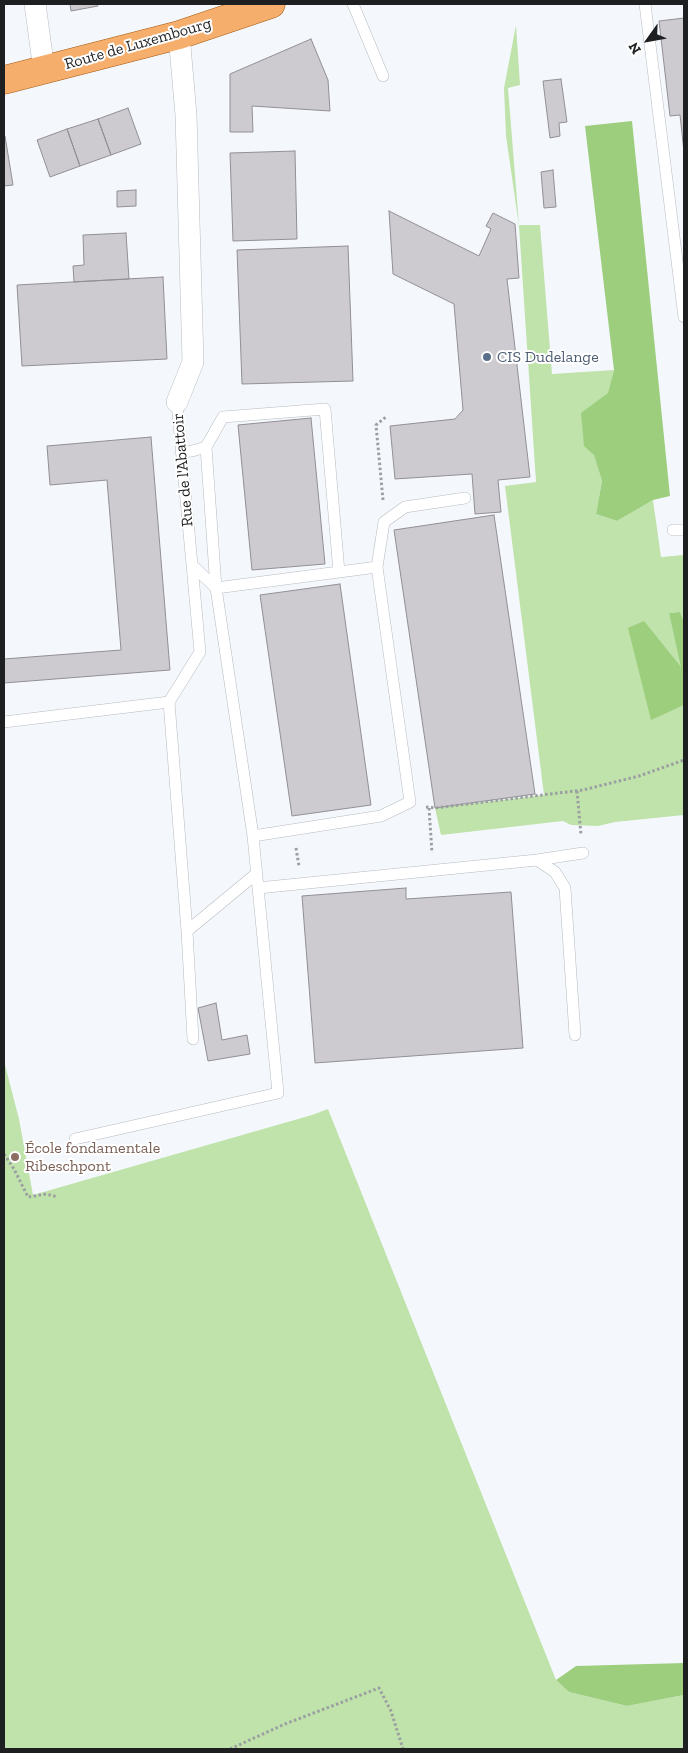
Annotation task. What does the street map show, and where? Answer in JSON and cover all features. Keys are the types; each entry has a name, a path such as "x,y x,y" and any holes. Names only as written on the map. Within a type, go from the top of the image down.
{"main road":[{"name":"Route de Luxembourg","path":"4,80 179,35 270,4"}],"street":[{"path":"35,4 44,70"},
{"name":"Rue de l'Abattoir","path":"177,402 193,362 186,116 179,35"}],"lane":[{"path":"353,4 383,76"},
{"path":"645,4 684,318"},
{"name":"Rue de l'Abattoir","path":"169,702 200,652 177,402"},
{"path":"74,1139 278,1093 253,836 216,588 206,447 223,417 325,409 339,572"},
{"path":"181,452 192,452 206,447"},
{"path":"253,836 381,816 410,802 377,567 384,522 405,507 465,498"},
{"path":"192,564 216,588"},
{"path":"216,588 377,567"},
{"path":"4,722 169,702 187,931 193,1039"},
{"path":"258,888 537,860 583,853"},
{"path":"537,860 555,872 565,888 575,1035"},
{"path":"187,931 256,874"}],"path":[{"path":"382,490 376,425 387,416"},
{"path":"434,870 429,808 577,791 639,776 684,760"},
{"path":"577,791 583,853"},
{"path":"294,830 301,884"},
{"path":"4,1154 28,1197 46,1194 58,1197"},
{"path":"230,1749 285,1724 379,1688 391,1711 403,1749"}],"green space":[{"path":"516,25 520,85 508,88 519,225 540,225 552,374 614,370 594,454 602,481 596,514 617,521 653,500 661,557 684,555 684,622 680,612 669,613 682,668 651,719 684,705 684,815 615,822 598,826 571,825 563,821 441,835 435,808 544,795 505,486 536,482 519,226 506,136 504,88"},
{"path":"632,121 670,496 653,500 617,521 596,514 602,481 594,455 584,446 581,413 608,393 614,370 585,126"},
{"path":"680,612 684,622 684,705 651,720 628,628 644,621 681,667 669,613"},
{"path":"4,1061 19,1119 33,1195 328,1109 556,1680 569,1692 627,1706 684,1695 684,1749 4,1749"},
{"path":"684,1663 684,1695 627,1706 569,1692 556,1680 576,1666"}],"building":[{"path":"70,4 97,4 98,6 71,11"},
{"path":"684,18 684,152 680,115 670,116 659,21"},
{"path":"311,39 328,80 330,111 252,106 253,132 230,132 230,74"},
{"path":"561,79 567,122 559,123 560,136 550,138 543,81"},
{"path":"128,108 141,144 111,155 98,119"},
{"path":"98,119 111,155 80,166 67,129"},
{"path":"67,129 80,166 50,177 37,140"},
{"path":"4,136 13,185 4,186"},
{"path":"295,151 297,239 233,241 230,153"},
{"path":"553,170 556,207 544,208 541,172"},
{"path":"136,190 136,206 117,207 117,191"},
{"name":"CIS Dudelange","path":"389,211 479,256 491,229 486,226 493,213 515,224 519,278 507,279 530,477 498,480 501,512 475,514 472,474 395,479 390,426 455,419 463,410 454,304 393,274"},
{"path":"126,233 129,279 74,282 73,266 84,265 83,235"},
{"path":"348,246 353,381 242,384 237,250"},
{"path":"163,277 167,359 22,366 17,285"},
{"path":"311,418 325,564 252,570 238,425"},
{"path":"151,437 170,670 4,683 4,659 121,650 107,480 50,485 47,446"},
{"path":"494,515 535,794 435,808 394,530"},
{"path":"340,584 371,805 292,816 260,595"},
{"path":"406,888 406,899 511,892 523,1048 315,1063 302,896"},
{"path":"216,1003 222,1040 247,1035 250,1054 208,1061 198,1008"}],"place":[{"name":"CIS Dudelange","path":"487,357"},
{"name":"École fondamentale Ribeschpont","path":"15,1157"}]}
